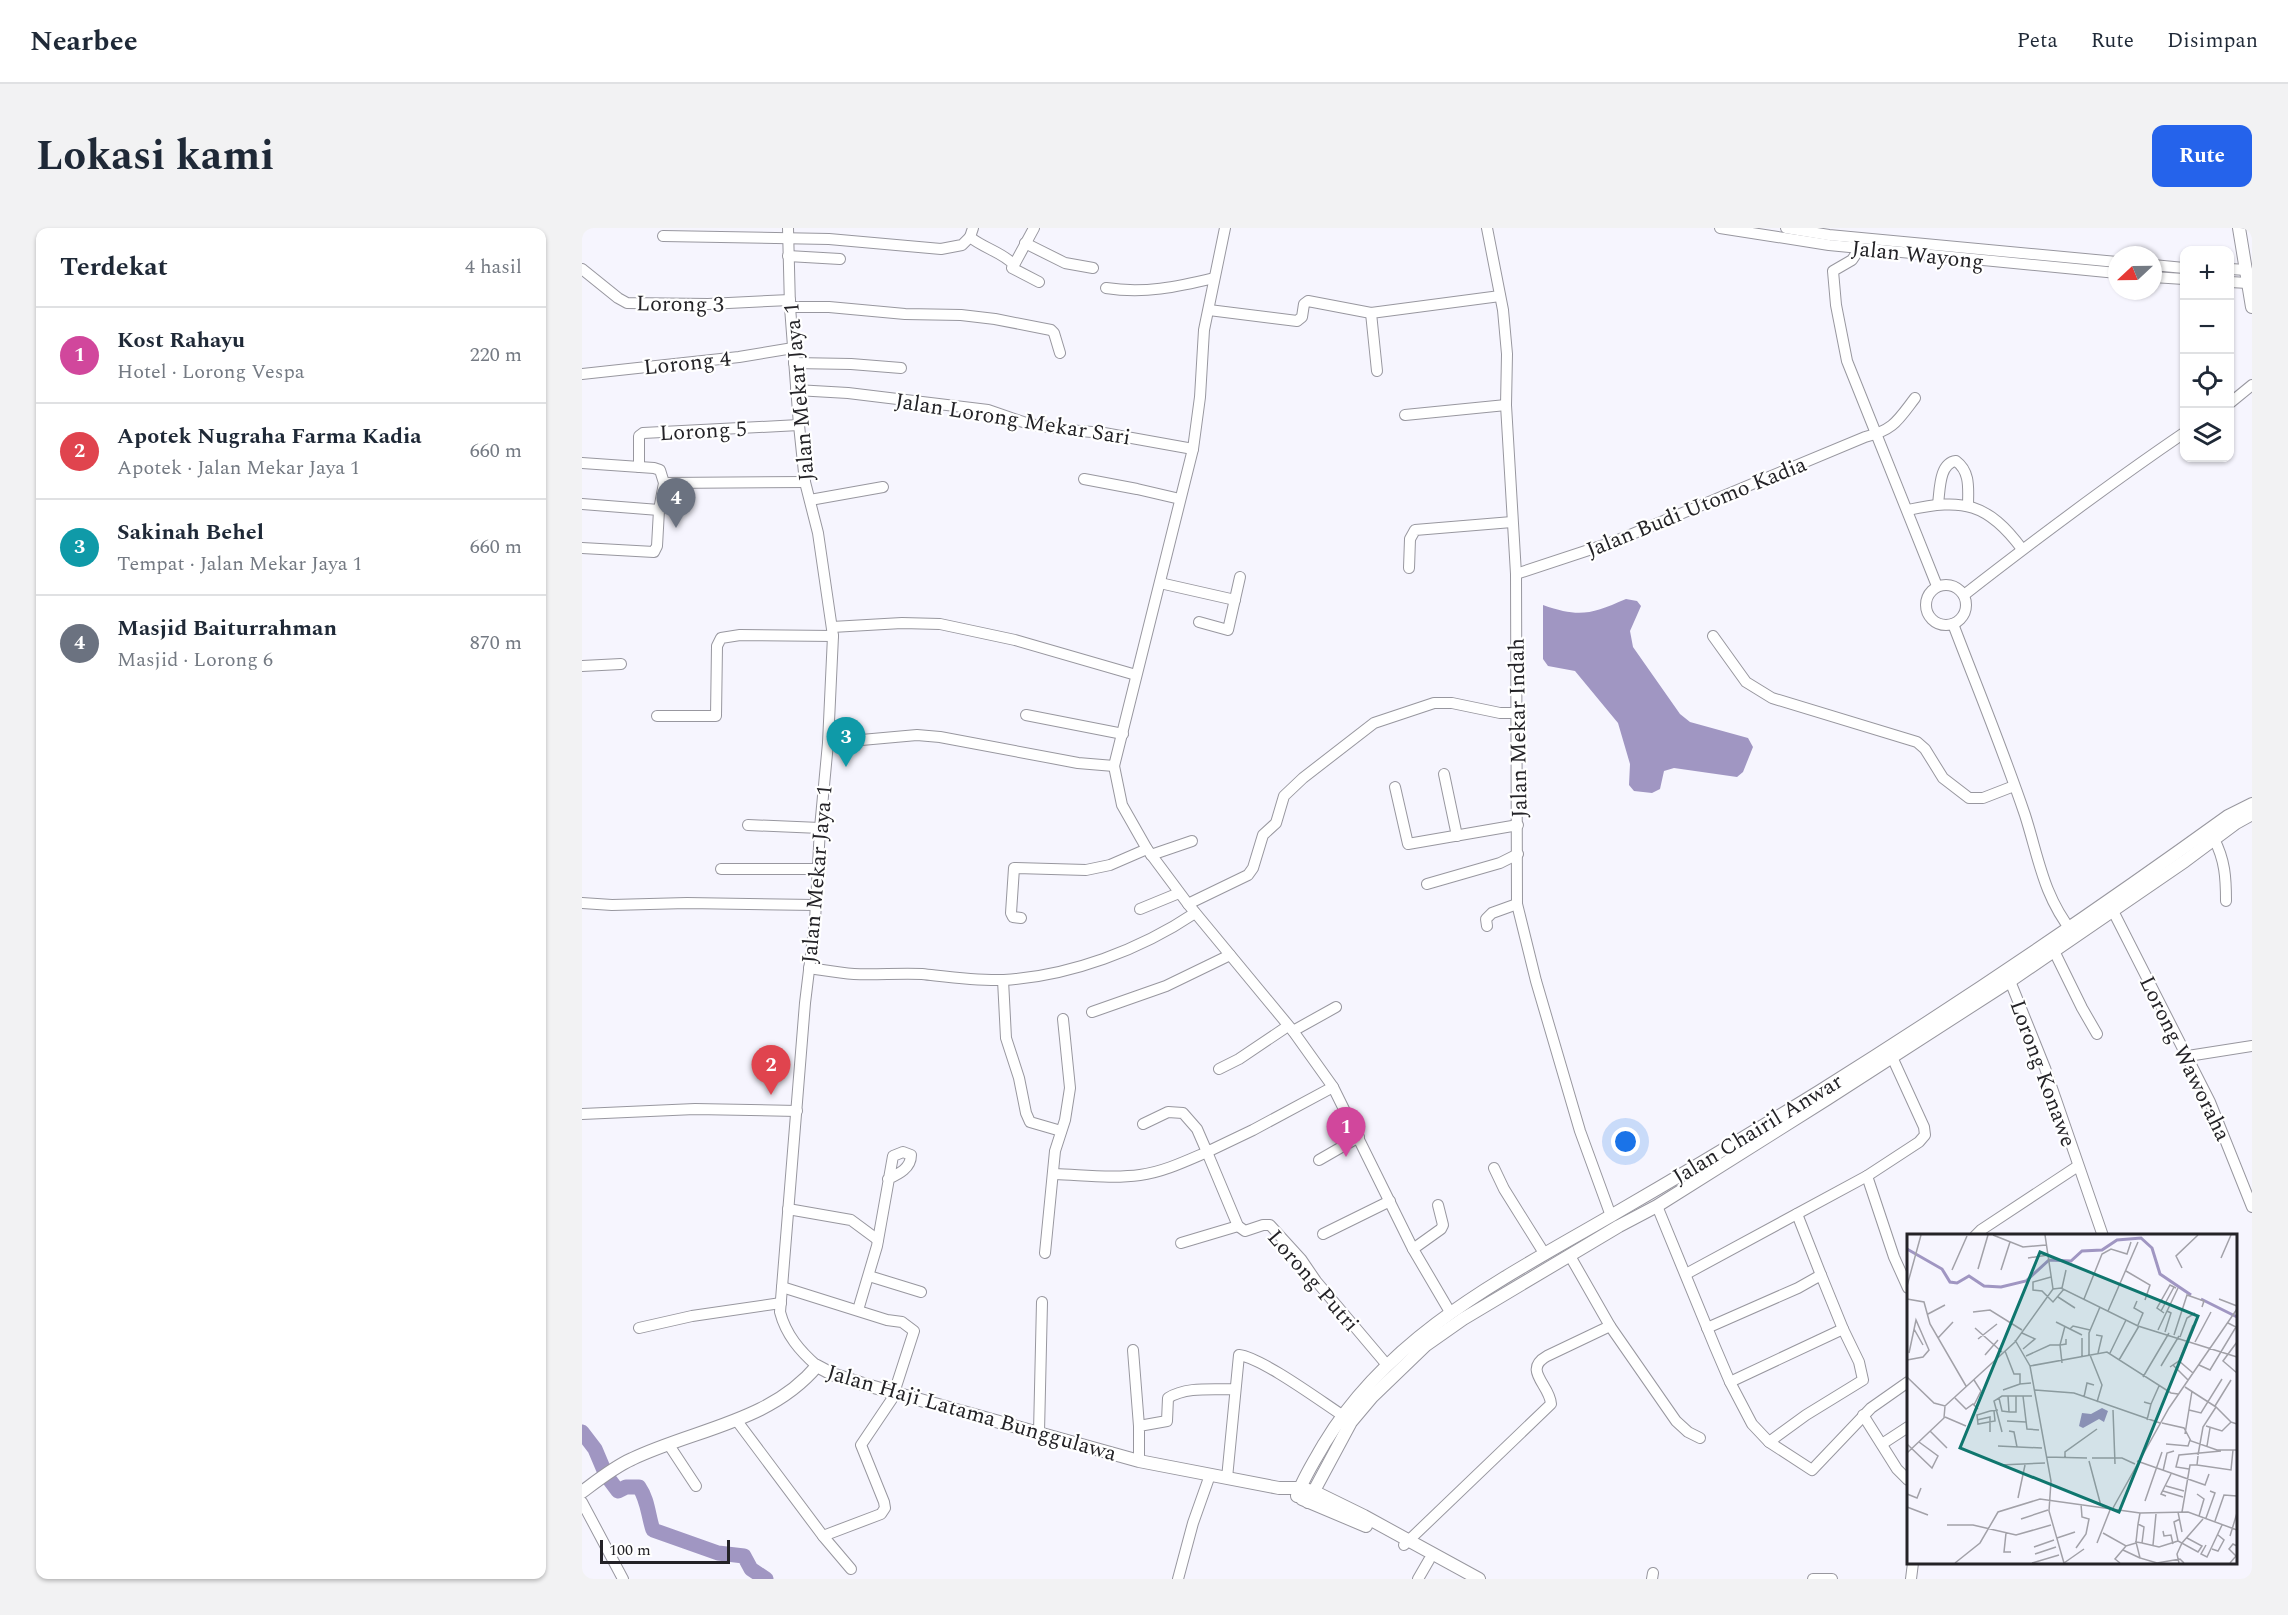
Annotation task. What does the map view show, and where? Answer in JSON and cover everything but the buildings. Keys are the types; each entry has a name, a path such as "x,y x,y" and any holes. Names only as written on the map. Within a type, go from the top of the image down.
{"main road":[{"path":"2240,228 2251,302"},
{"name":"Jalan Chairil Anwar","path":"1301,1493 1351,1422 1380,1388 1426,1345 1462,1320 1657,1206 2010,981 2055,951 2072,932 2228,816 2252,804"},
{"name":"Jalan Chairil Anwar","path":"1301,1493 1342,1415 1387,1365 1449,1312 1544,1253 1611,1216 1830,1084 2030,955 2113,911 2252,814"},
{"path":"1696,1165 1703,1177"},
{"name":"Jalan Haji Latama Bunggulawa","path":"582,1492 632,1458 737,1421 789,1392 807,1378 817,1366 832,1374 1139,1461 1301,1493"},
{"path":"1301,1493 1479,1579"},
{"path":"1406,1543 1429,1560 1463,1579"}],"street":[{"path":"1034,228 1012,268 1039,282"},
{"path":"1225,228 1204,330 1200,397 1193,449 1114,766 1122,805 1149,852 1179,893 1291,1028 1333,1087 1413,1249 1449,1312"},
{"name":"Jalan Mekar Indah","path":"1487,228 1500,296 1507,354 1506,405 1516,574 1517,904 1536,981 1580,1131 1611,1216"},
{"name":"Jalan Wayong","path":"1720,228 2108,261"},
{"name":"Jalan Wayong","path":"1786,228 1829,236 1860,248 2108,272"},
{"path":"663,236 788,233 941,249 962,245 972,233 992,252 1014,265"},
{"name":"Jalan Mekar Jaya 1","path":"788,233 794,363 805,482 818,533 833,631 828,743 780,1312 787,1332 802,1352 817,1366"},
{"path":"1025,243 1065,263 1093,268"},
{"path":"1860,248 1852,260 1833,271 1836,305 1847,361 1937,586"},
{"path":"788,256 840,259"},
{"path":"2162,267 2180,268"},
{"name":"Lorong 3","path":"582,269 627,303 790,303 995,319 1051,330 1060,353"},
{"path":"2234,271 2247,276"},
{"path":"2234,280 2247,276"},
{"path":"1106,288 1146,292 1214,278"},
{"path":"2162,278 2180,279"},
{"path":"1209,310 1297,321 1302,317 1304,304 1308,301 1371,313 1500,296"},
{"path":"1371,313 1377,371"},
{"name":"Lorong 4","path":"582,374 739,357 793,348"},
{"path":"794,363 901,368"},
{"path":"2234,399 2252,385"},
{"name":"Jalan Lorong Mekar Sari","path":"796,390 848,393 987,410 1041,426 1104,433 1193,449"},
{"name":"Jalan Budi Utomo Kadia","path":"1516,574 1613,542 1885,432 1896,423 1915,398"},
{"path":"1405,415 1506,405"},
{"name":"Lorong 5","path":"639,467 639,436 643,433 799,426"},
{"path":"1964,595 2022,549 2180,436"},
{"path":"1938,504 1946,467 1950,462 1956,461 1964,468 1968,481 1968,506"},
{"path":"582,463 660,470 664,483 659,510 657,546 654,552 582,548"},
{"path":"1084,479 1180,499"},
{"path":"664,483 805,482"},
{"path":"810,500 883,487"},
{"path":"582,504 659,510"},
{"path":"1908,510 1938,504 1980,509 2008,530 2022,549"},
{"path":"1409,568 1410,539 1415,530 1512,522"},
{"path":"1199,622 1228,630 1240,577"},
{"path":"1160,583 1235,600"},
{"path":"1952,585 1964,595 1966,609 1959,620 1953,624 1938,624 1927,613 1926,603 1929,593 1937,586 1952,585"},
{"path":"657,716 716,716 717,646 720,639 740,635 833,631 902,623 940,624 1016,640 1136,675"},
{"path":"1953,624 2014,786 2047,891 2072,932"},
{"path":"1713,636 1741,676 1757,690 1783,703 1917,742 1925,749 1942,778 1969,798 1983,798 2014,786"},
{"path":"582,666 621,664"},
{"path":"1188,904 1248,875 1253,868 1263,835 1276,823 1284,796 1303,778 1374,723 1434,703 1452,702 1500,713 1515,712"},
{"path":"1026,715 1123,734"},
{"path":"828,743 917,735 940,737 1078,763 1114,766"},
{"path":"1444,774 1457,836"},
{"path":"1395,787 1408,844 1518,825"},
{"path":"748,825 820,828"},
{"path":"2214,839 2226,869 2226,901"},
{"path":"1021,918 1013,917 1011,913 1014,868 1086,870 1192,841"},
{"path":"1427,884 1500,863 1518,854"},
{"path":"721,869 818,869"},
{"path":"1140,909 1179,893"},
{"path":"582,903 612,905 815,904"},
{"path":"1486,926 1486,919 1490,914 1517,904"},
{"name":"Lorong Waworaha","path":"2113,911 2188,1056 2225,1137 2252,1208"},
{"path":"809,968 853,974 922,974 962,979 1003,980 1033,977 1111,957 1160,935 1195,913"},
{"path":"2055,951 2076,998 2097,1034"},
{"path":"1092,1012 1166,986 1230,955"},
{"path":"1003,980 1006,1038 1019,1078 1026,1113 1030,1122 1061,1131"},
{"name":"Lorong Konawe","path":"2010,981 2045,1068 2102,1234"},
{"path":"1219,1069 1291,1028 1336,1007"},
{"path":"1045,1253 1055,1151 1065,1120 1070,1088 1064,1019"},
{"path":"2188,1056 2252,1046"},
{"path":"1686,1274 1867,1176 1919,1142 1925,1135 1924,1127 1892,1057"},
{"path":"1054,1174 1143,1175 1183,1163 1253,1130 1333,1087"},
{"path":"582,1114 715,1109 796,1111"},
{"name":"Lorong Putri","path":"1143,1124 1168,1112 1183,1113 1197,1129 1238,1226 1245,1231 1267,1224 1273,1228 1387,1365"},
{"path":"1319,1160 1359,1137"},
{"name":"Lorong Konawe","path":"1977,1234 2078,1166"},
{"path":"1494,1168 1504,1189 1544,1253"},
{"path":"1867,1176 1894,1257 1907,1286"},
{"path":"858,1310 878,1240 888,1179"},
{"path":"1323,1234 1390,1201"},
{"path":"1413,1249 1441,1230 1443,1225 1438,1205"},
{"path":"1657,1206 1730,1382 1756,1430 1769,1442 1812,1470 1876,1403 1907,1383"},
{"path":"788,1209 851,1220 878,1240"},
{"path":"1769,1442 1863,1380 1859,1362 1843,1329 1797,1214"},
{"path":"1182,1243 1238,1226"},
{"path":"1570,1256 1610,1326 1676,1421 1688,1432 1700,1438"},
{"path":"1707,1328 1798,1288 1821,1275"},
{"path":"869,1276 921,1292"},
{"path":"782,1287 887,1320 902,1322 914,1331 892,1399 861,1445 885,1508 881,1514 871,1519 823,1536"},
{"path":"1039,1432 1042,1302"},
{"path":"639,1328 692,1316 781,1303"},
{"path":"1406,1543 1551,1404 1550,1397 1537,1371 1538,1362 1610,1326"},
{"path":"1730,1382 1843,1329"},
{"path":"1133,1350 1139,1426 1139,1461"},
{"path":"1227,1478 1238,1356 1241,1354 1342,1415"},
{"path":"1139,1426 1167,1421 1167,1400 1171,1395 1197,1390 1235,1389"},
{"path":"1863,1415 1897,1469 1907,1477"},
{"path":"737,1421 823,1536 851,1569"},
{"path":"1882,1444 1907,1428"},
{"path":"669,1444 696,1486"},
{"path":"1178,1579 1193,1523 1210,1476"},
{"path":"582,1502 623,1579"},
{"path":"1418,1579 1429,1560"},
{"path":"1911,1579 1913,1564"},
{"path":"1813,1579 1832,1579"}],"shaded area":[{"path":"1626,599 1637,601 1641,606 1630,631 1633,647 1680,714 1690,722 1748,738 1753,747 1743,772 1737,777 1674,768 1664,771 1660,789 1652,793 1634,791 1629,785 1630,764 1618,723 1575,671 1548,666 1543,659 1543,605 1576,613 1594,611"}],"waterway":[{"path":"582,1432 595,1449 606,1475 618,1491 626,1487 639,1487 646,1502 653,1530 718,1553 744,1556 751,1569 766,1579"}],"place":[{"name":"Masjid Baiturrahman","path":"676,528"},
{"name":"Sakinah Behel","path":"846,767"},
{"name":"Apotek Nugraha Farma Kadia","path":"771,1095"},
{"name":"Kost Rahayu","path":"1346,1157"}]}
